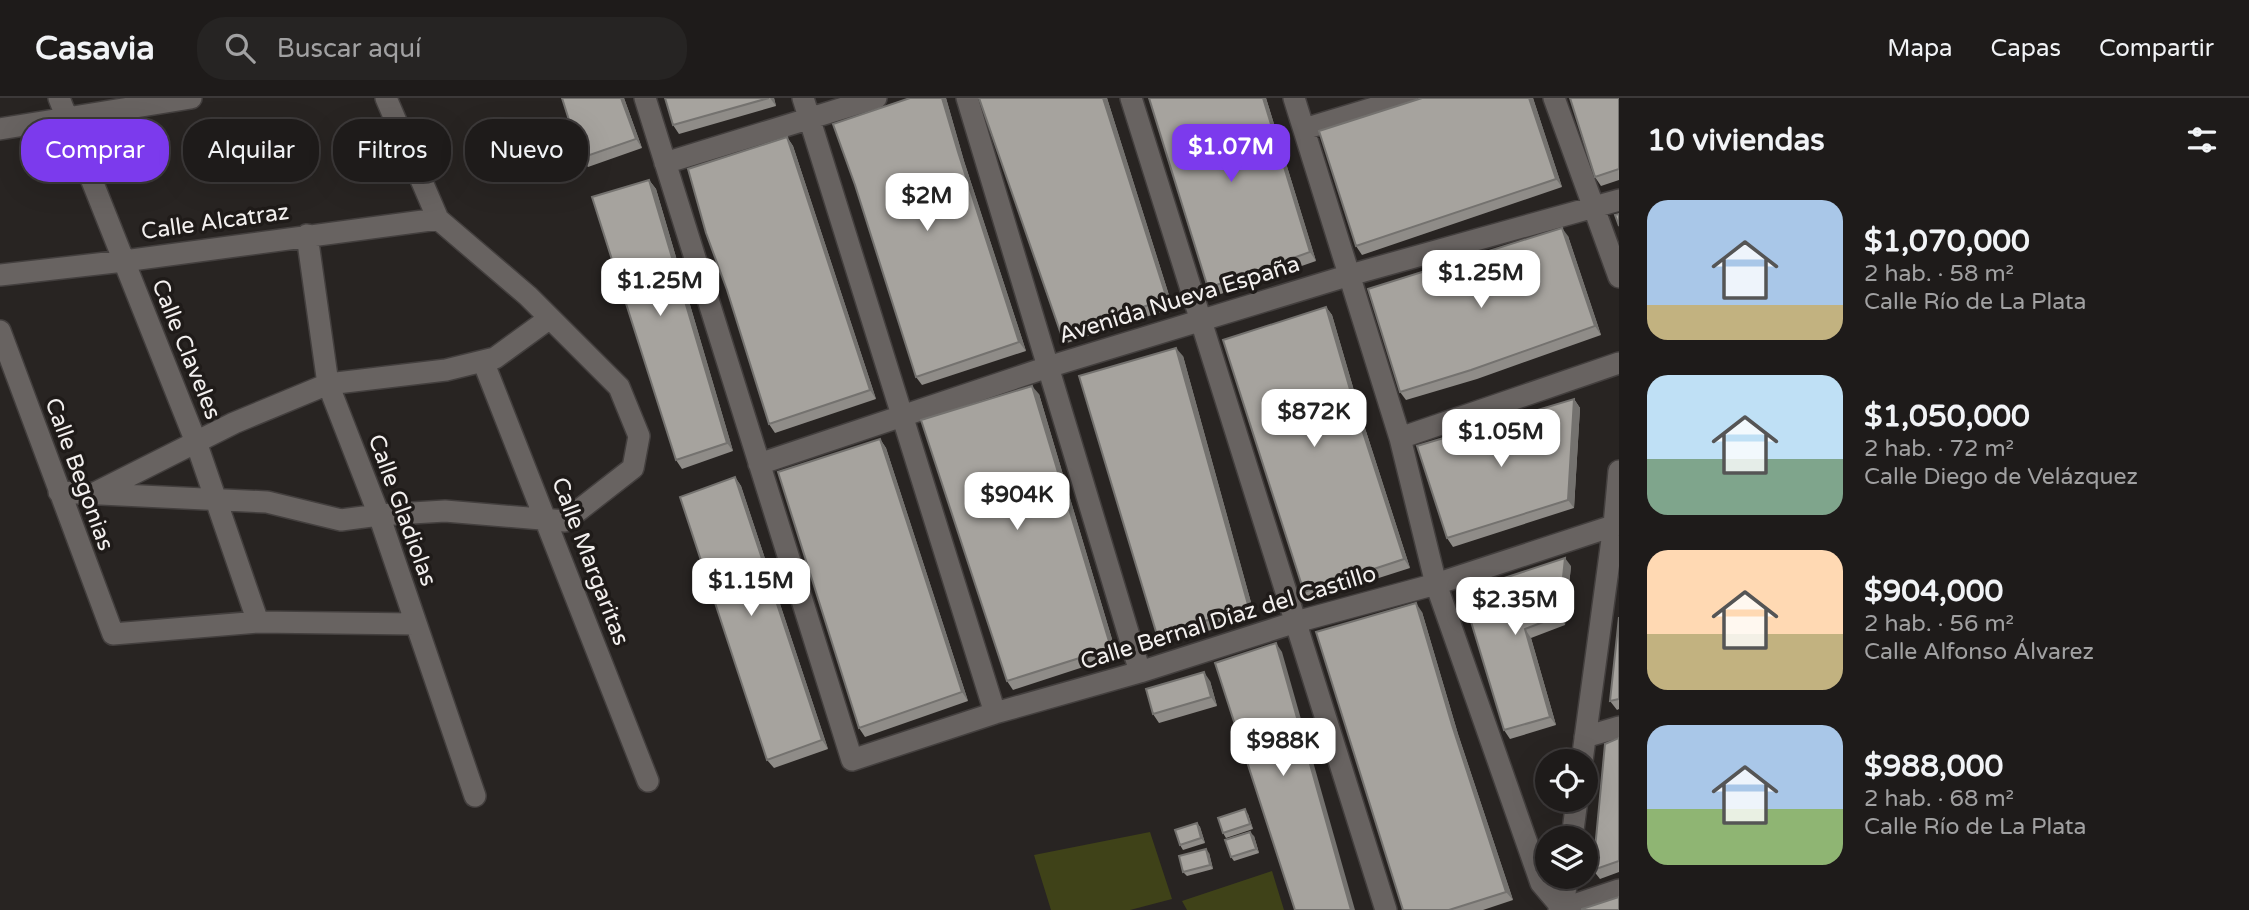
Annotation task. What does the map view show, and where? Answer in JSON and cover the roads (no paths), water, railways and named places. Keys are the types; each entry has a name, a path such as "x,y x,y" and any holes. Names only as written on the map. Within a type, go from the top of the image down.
{"street":[{"name":"Calle Claveles","path":"59,98 67,119"},
{"path":"67,119 191,98"},
{"path":"58,492 267,502 341,520 379,514 445,511 565,521 633,468 639,436 619,387 528,296 438,219 386,98"},
{"path":"645,98 759,464"},
{"path":"665,163 806,108 876,98"},
{"path":"967,98 1140,672"},
{"path":"1131,98 1386,910"},
{"path":"1294,98 1400,438 1436,584 1541,883 1562,910"},
{"path":"1304,129 1407,98"},
{"path":"1554,98 1619,277"},
{"path":"806,108 995,713"},
{"path":"0,129 21,126"},
{"name":"Calle Claveles","path":"92,182 196,442 258,622"},
{"name":"Avenida Nueva España","path":"759,464 1048,366 1350,275 1619,200"},
{"name":"Calle Alcatraz","path":"0,275 438,219"},
{"name":"Calle Gladiolas","path":"307,235 328,384 379,514 475,796"},
{"path":"94,494 234,423 328,384 446,370 495,358 550,318"},
{"name":"Calle Begonias","path":"0,331 113,635 258,622"},
{"name":"Calle Margaritas","path":"483,361 648,781"},
{"path":"1400,438 1619,363"},
{"name":"Calle Bernal Díaz del Castillo","path":"759,464 852,760 995,713 1140,672 1296,622 1436,584 1616,524"},
{"path":"1584,749 1616,524 1619,471"},
{"path":"258,622 415,624"},
{"path":"1585,737 1619,727"},
{"path":"1562,910 1565,889"},
{"path":"1562,910 1619,890"}]}
